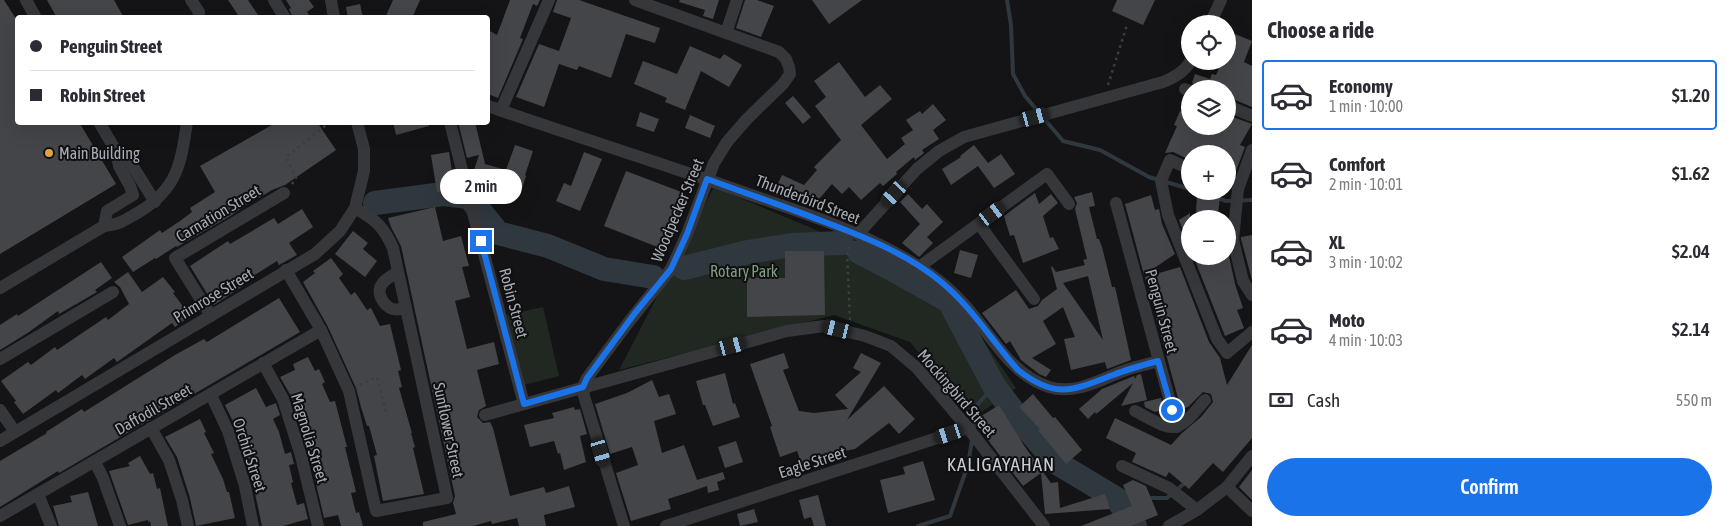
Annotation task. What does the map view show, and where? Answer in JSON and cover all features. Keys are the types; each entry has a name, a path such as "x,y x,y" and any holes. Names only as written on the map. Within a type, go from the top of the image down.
{"street":[{"path":"26,0 34,15"},
{"path":"192,0 199,12 198,15"},
{"path":"274,0 283,15"},
{"path":"331,0 334,15"},
{"path":"501,110 549,0"},
{"name":"Woodpecker Street","path":"583,387 587,378 628,323 671,269 687,234 714,162 727,142 747,119 783,84 790,74 790,67 786,59 779,52 635,0"},
{"path":"726,33 737,0"},
{"path":"1214,15 1222,0"},
{"path":"858,234 917,169 939,151 964,137 1163,82 1185,70"},
{"name":"Thunderbird Street","path":"490,107 704,186 858,234 892,251 940,281 962,301 1018,370 1029,378 1050,388 1066,390 1086,386 1130,368 1158,361"},
{"path":"1236,109 1252,116"},
{"path":"101,125 116,151 119,166 133,195 107,211 104,226"},
{"path":"0,288 104,226 118,224 155,202 172,181 180,164 186,125"},
{"name":"Primrose Street","path":"0,441 315,254 340,231 355,208 364,171 364,149 358,125"},
{"name":"Robin Street","path":"451,125 524,404"},
{"path":"1236,180 1252,150"},
{"path":"116,151 127,157 155,202"},
{"path":"1181,165 1170,160 1161,181 1168,215 1217,339 1227,353 1252,332"},
{"path":"919,267 1047,174 1069,204"},
{"name":"Carnation Street","path":"211,316 175,258 284,193"},
{"path":"1233,200 1233,240 1243,281 1252,295"},
{"name":"Penguin Street","path":"1116,203 1177,427"},
{"name":"Sunflower Street","path":"286,270 321,330 349,391 376,511 447,498 393,248 386,232 375,219 355,208"},
{"path":"979,224 1034,299"},
{"path":"398,272 387,278 380,286 379,295 382,301 390,308 397,310 406,308"},
{"path":"0,359 113,292"},
{"name":"Mockingbird Street","path":"485,415 787,331 824,326 865,336 891,346 903,355 917,368 968,428 1044,526"},
{"name":"Daffodil Street","path":"0,516 321,330"},
{"name":"Magnolia Street","path":"263,363 283,399 301,456 318,526"},
{"path":"583,387 584,396 624,526"},
{"name":"Orchid Street","path":"211,395 228,431 245,486 253,526"},
{"path":"1135,410 1162,425 1177,427 1188,420 1205,400"},
{"path":"0,410 15,432"},
{"path":"151,428 169,460 188,526"},
{"name":"Eagle Street","path":"666,526 968,428"},
{"path":"1169,526 1197,510 1227,488 1252,456"},
{"path":"95,462 103,478 120,526"},
{"path":"1122,466 1169,488 1197,510"},
{"path":"1227,488 1252,511"},
{"path":"38,494 51,526"}],"path":[{"path":"1103,98 1128,25"},
{"path":"284,193 296,178 286,157 326,125"},
{"path":"850,332 847,250 858,234"},
{"path":"349,391 377,377 386,416"}],"green space":[{"name":"Rotary Park","path":"714,187 926,276 969,320 1016,388 973,418 910,342 834,315 619,370"},
{"path":"543,307 559,376 524,385 507,315"}],"building":[{"name":"Main Building","path":"0,0 4,0 15,17 15,125 81,125 116,184 0,254"},
{"path":"47,0 114,0 122,15 55,15"},
{"path":"228,0 248,0 258,15 238,15"},
{"path":"286,0 309,0 314,7 307,12 309,15 292,15 289,9 291,8"},
{"path":"393,0 420,0 413,15 386,15"},
{"path":"510,0 540,0 537,6 533,4 520,38 523,39 498,98 490,95 490,31 497,35"},
{"path":"557,0 579,0 660,28 655,43 626,34 611,78 579,66 577,70 559,64 544,107 516,97 539,44 559,51 571,18 553,12"},
{"path":"680,0 719,0 713,19 703,16 705,10 679,2"},
{"path":"745,0 757,0 774,6 761,37 736,28"},
{"path":"812,0 862,0 829,24"},
{"path":"1117,0 1155,0 1143,25 1112,11"},
{"path":"360,4 362,15 347,15 346,7"},
{"path":"1236,34 1252,41 1244,62 1252,66 1252,107 1236,100 1236,80 1193,80 1195,74 1210,79 1212,74 1216,75 1218,70 1236,70"},
{"path":"690,46 720,59 724,54 742,65 729,87 701,71 685,110 665,102 667,98 634,84 643,61 677,74"},
{"path":"839,62 865,97 880,85 892,99 861,125 887,159 905,144 901,138 913,130 906,120 920,111 922,114 933,104 946,120 933,130 939,139 922,150 924,153 915,160 914,157 883,186 880,183 861,200 849,187 842,194 832,184 819,199 814,194 806,205 773,194 782,175 804,185 817,170 814,167 841,140 815,106 826,97 814,81"},
{"path":"793,96 811,117 803,124 785,103"},
{"path":"1180,111 1181,135 1236,135 1236,118 1252,124 1240,145 1245,147 1236,171 1236,145 1181,145 1181,156 1173,152 1165,153 1177,126 1174,125"},
{"path":"640,112 659,119 654,132 636,126"},
{"path":"690,115 715,126 710,138 685,128"},
{"path":"272,125 319,125 336,150 285,185 259,198 258,196 232,215 133,272 122,257 160,230 162,233 180,221 192,212 190,208 215,192 200,166"},
{"path":"394,125 429,125 429,126 396,135"},
{"path":"459,125 476,125 485,164 506,170 515,145 533,151 522,189 493,181 488,194 475,189 472,176 479,155 467,158"},
{"path":"974,145 988,163 1001,154 1015,174 994,188 978,166 951,185 942,169 961,157"},
{"path":"449,152 455,189 437,192 431,155"},
{"path":"584,152 602,159 580,211 556,201 564,183 571,186"},
{"path":"626,171 684,193 679,204 683,206 665,250 604,226"},
{"path":"1092,192 1095,206 1089,207 1112,287 1115,287 1131,360 1107,369 1105,362 1071,370 1064,339 1075,337 1063,307 1043,321 1056,344 1032,358 1051,370 1046,377 1021,360 1010,341 1006,344 982,313 1016,290 1029,309 1038,306 1042,300 1057,289 1052,266 1056,272 1085,265 1083,260 1087,259 1075,209 1077,203 1074,197","holes":["1088,276 1103,340 1063,283"]},
{"path":"1035,193 1039,204 1051,194 1058,203 1043,216 1050,238 1053,237 1059,249 1023,263 1014,235 1010,236 1004,216"},
{"path":"908,194 922,209 927,204 943,222 927,237 933,243 919,257 902,243 920,224 900,202"},
{"path":"1151,195 1155,210 1159,209 1162,224 1175,254 1144,275 1125,204"},
{"path":"1197,200 1220,200 1218,210 1196,210"},
{"path":"435,207 443,241 461,236 469,266 462,267 470,297 455,301 467,349 494,342 499,364 477,370 486,406 479,410 477,417 483,423 490,422 493,428 510,496 544,487 546,493 569,486 575,507 544,515 546,526 519,526 517,518 492,524 491,521 473,526 423,526 423,522 456,514 453,503 455,496 401,246 388,218"},
{"path":"302,209 313,227 289,243 297,255 279,265 277,261 242,283 243,286 214,305 190,266 228,241 230,244 274,218 278,224"},
{"path":"353,231 368,243 363,249 377,261 365,277 335,254"},
{"path":"1252,235 1252,280 1241,237"},
{"path":"960,250 978,255 971,278 954,273"},
{"path":"785,251 824,251 825,315 747,317 747,278 785,278"},
{"path":"331,258 343,274 339,278 351,295 355,292 367,310 371,308 380,326 390,324 401,370 398,371 402,387 399,388 412,433 415,447 413,448 424,494 383,501 374,456 377,455 356,388 328,327 303,282 315,273 313,271"},
{"path":"101,262 112,278 95,290 97,292 59,314 58,311 0,350 0,325 17,314 18,316"},
{"path":"1197,265 1231,265 1243,308 1237,310 1244,328 1225,336"},
{"path":"1180,267 1209,342 1220,358 1227,385 1252,345 1252,438 1223,472 1213,463 1189,489 1169,472 1166,477 1132,462 1136,453 1106,438 1115,418 1171,445 1201,417 1213,402 1211,394 1203,392 1188,407 1181,409 1145,277"},
{"path":"128,272 142,292 163,277 190,316 175,327 172,323 117,362 114,358 85,379 82,375 58,393 56,390 23,414 1,381 28,362 31,365 55,347 57,350 106,317 108,320 129,304 120,287 114,282"},
{"path":"279,298 300,332 59,473 58,471 0,507 0,461 47,433 82,409 84,412 175,355 204,339 207,342"},
{"path":"784,353 789,368 783,370 799,411 814,413 848,409 835,395 861,372 853,368 861,353 881,363 847,420 884,386 915,419 899,434 889,423 855,449 829,454 829,458 801,462 797,451 780,457 770,427 772,426 750,364"},
{"path":"308,357 315,371 319,369 325,382 322,384 330,402 335,401 356,492 351,493 356,513 359,512 363,526 341,526 338,515 324,518 309,454 291,396 280,377 295,370 293,364"},
{"path":"725,373 733,404 735,403 740,417 713,426 705,405 703,405 696,381"},
{"path":"1141,374 1147,400 1121,406 1133,383 1088,419 1079,409 1102,389 1134,376 1135,379 1137,375"},
{"path":"652,380 659,397 669,394 676,414 654,421 662,453 684,445 697,480 723,472 725,479 717,482 719,490 708,493 707,486 668,499 671,509 631,521 616,473 638,465 632,447 610,454 595,404 627,393"},
{"path":"256,388 266,407 276,403 280,415 273,419 285,454 291,452 294,464 289,465 293,482 291,483 297,505 304,503 308,519 283,526 262,526 253,484 236,428 225,405"},
{"path":"1033,394 1082,450 1066,464 1038,430 1040,429 1019,407"},
{"path":"1161,398 1164,410 1155,412 1145,407 1144,402"},
{"path":"999,405 1025,447 1051,483 1058,482 1060,508 1105,494 1110,509 1045,514 1041,473 1023,486 975,420"},
{"path":"574,407 575,410 580,409 587,434 580,436 586,462 564,470 560,453 558,454 554,441 530,447 524,425 554,418 552,413"},
{"path":"200,419 206,432 204,433 214,453 211,454 227,492 229,492 235,518 196,526 190,498 177,457 165,437"},
{"path":"736,441 743,462 725,468 718,447"},
{"path":"140,456 150,474 153,473 157,489 160,488 168,526 151,526 148,520 128,525 109,471 130,466 128,463"},
{"path":"923,461 935,500 888,513 880,480 905,474 903,467"},
{"path":"1252,470 1252,500 1239,487"},
{"path":"1133,480 1146,486 1158,515 1131,526 1081,526 1132,506 1123,485"},
{"path":"88,492 98,526 59,526 53,506 72,502 70,496"},
{"path":"818,495 826,526 814,526 811,517 804,519 799,500"},
{"path":"754,509 758,522 740,526 737,514"}],"waterway":[{"path":"1007,0 1011,25 1013,74 1025,96 1063,141 1100,150 1149,177 1181,186"},
{"path":"375,203 443,194 469,197 498,233 548,246 604,269 653,277"},
{"path":"1223,200 1252,200"},
{"path":"684,268 748,252 792,245 842,243"},
{"path":"859,252 949,301 994,386 1023,424 1057,463 1117,499 1135,526"},
{"path":"973,431 977,405 994,386"},
{"path":"918,526 950,516 968,465 972,440"},
{"path":"1147,498 1167,498 1186,482"},
{"path":"1117,499 1132,499"}],"place":[{"name":"Main Building","path":"49,153"}],"district":[{"name":"KALIGAYAHAN","path":"1001,464"}],"route":[{"path":"481,241 524,404 583,387 587,378 642,304 671,269 687,234 707,179 858,234 919,267 940,281 962,301 1018,370 1029,378 1050,388 1066,390 1086,386 1130,368 1158,361 1172,410"}]}
